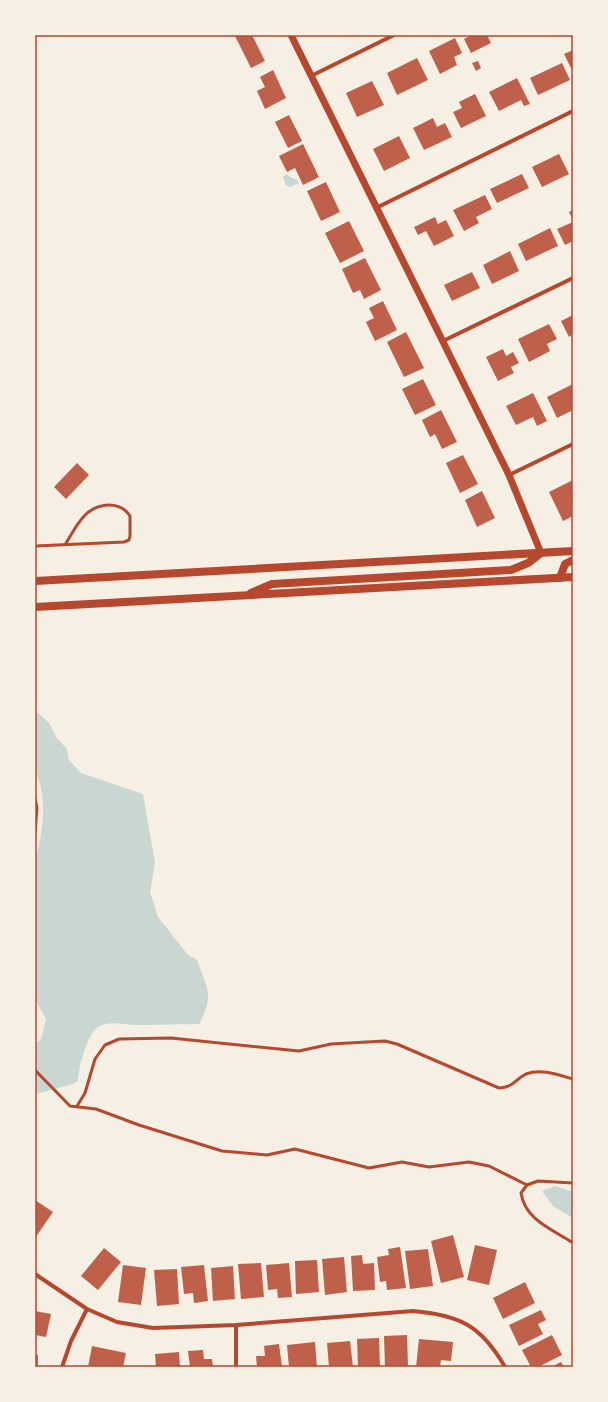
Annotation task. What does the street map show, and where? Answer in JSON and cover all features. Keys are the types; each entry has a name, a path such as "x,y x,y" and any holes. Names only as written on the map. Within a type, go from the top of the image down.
{"main road":[{"path":"35,581 573,551"},
{"path":"244,595 272,584 511,570 528,563 541,553"},
{"path":"560,578 565,564 573,560"},
{"path":"35,607 573,577"}],"street":[{"path":"291,35 509,475 541,553"},
{"path":"311,76 394,35"},
{"path":"376,208 573,111"},
{"path":"443,342 573,278"},
{"path":"509,475 573,444"},
{"path":"35,1274 86,1309 117,1322 153,1328 236,1326 413,1311 440,1313 460,1320 478,1332 497,1352 505,1367"},
{"path":"62,1367 71,1341 86,1309"},
{"path":"236,1326 236,1367"}],"lane":[{"path":"35,546 65,545 124,542 129,540 130,536 130,516 121,507 115,505 96,506 89,510 80,520 65,545"},
{"path":"35,798 37,808 35,833"},
{"path":"77,1106 85,1093 95,1059 105,1045 119,1039 171,1038 299,1051 331,1044 385,1041 397,1044 499,1088 509,1087 526,1074 536,1072 573,1079"},
{"path":"35,1070 61,1099 70,1106 96,1108 139,1125 222,1151 268,1155 295,1148 370,1168 402,1162 429,1167 469,1162 489,1166 527,1185"},
{"path":"573,1183 538,1181 527,1185 521,1193 523,1204 530,1215 573,1243"}],"shaded area":[{"path":"287,174 299,183 290,187 286,185 283,177"},
{"path":"35,710 49,723 56,737 67,749 69,760 81,773 143,794 155,863 150,892 158,917 188,955 197,960 208,992 208,999 207,1006 199,1024 137,1025 112,1023 98,1027 90,1037 81,1060 78,1081 70,1085 35,1094 35,1044 41,1039 46,1019 35,999 35,859 42,827 43,804 42,792 35,772"},
{"path":"555,1186 573,1192 573,1218 553,1206 542,1191"}],"building":[{"path":"252,35 265,61 251,68 235,36"},
{"path":"472,35 487,35 491,43 471,53 464,39"},
{"path":"455,38 462,53 454,57 457,65 440,74 429,51"},
{"path":"573,50 573,72 564,54"},
{"path":"417,58 428,80 397,95 387,73"},
{"path":"478,61 481,68 476,71 472,63"},
{"path":"562,63 570,80 538,95 530,78"},
{"path":"273,70 286,98 265,109 257,91 265,87 260,77"},
{"path":"517,78 530,104 524,106 521,100 499,111 489,92"},
{"path":"372,81 384,105 357,117 346,93"},
{"path":"475,94 486,116 461,128 453,112 462,108 459,102"},
{"path":"289,115 302,141 288,148 275,122"},
{"path":"433,118 437,127 445,123 452,137 424,150 413,128"},
{"path":"399,136 410,158 384,171 373,149"},
{"path":"303,144 319,177 303,185 295,168 287,172 279,156"},
{"path":"559,154 569,174 542,187 532,167"},
{"path":"522,174 529,188 497,203 490,189"},
{"path":"326,182 340,212 321,221 307,191"},
{"path":"485,195 492,209 476,217 479,223 464,231 453,210"},
{"path":"573,210 573,220 569,212"},
{"path":"435,217 438,224 446,220 454,236 434,246 426,231 418,235 414,227"},
{"path":"349,221 364,251 340,263 325,233"},
{"path":"573,222 573,241 565,245 557,229"},
{"path":"550,228 558,246 526,261 518,244"},
{"path":"510,251 519,271 492,284 483,265"},
{"path":"365,258 381,290 364,299 360,290 353,293 342,269"},
{"path":"472,272 480,288 452,301 444,285"},
{"path":"383,301 397,330 375,341 366,322 374,318 369,308"},
{"path":"573,315 573,338 572,335 569,337 561,321"},
{"path":"549,324 557,339 547,344 550,351 529,362 518,339"},
{"path":"406,332 424,368 404,377 387,342"},
{"path":"503,349 506,356 513,352 519,363 511,367 514,373 498,381 486,357"},
{"path":"423,379 436,405 415,415 402,389"},
{"path":"573,384 573,410 557,418 547,397"},
{"path":"533,393 547,421 537,426 533,417 516,425 506,406"},
{"path":"441,410 457,442 442,449 435,434 430,437 422,420"},
{"path":"463,455 478,484 460,493 446,463"},
{"path":"77,463 89,475 66,499 54,487"},
{"path":"573,480 573,516 563,521 549,492"},
{"path":"482,491 495,518 477,527 465,500"},
{"path":"35,1200 53,1212 35,1238"},
{"path":"453,1235 464,1277 441,1283 431,1241"},
{"path":"475,1245 497,1250 489,1285 467,1280"},
{"path":"400,1247 406,1288 387,1290 386,1281 380,1282 377,1257 389,1255 388,1249"},
{"path":"104,1248 121,1262 98,1290 81,1276"},
{"path":"428,1249 433,1286 410,1289 405,1251"},
{"path":"362,1255 363,1264 374,1263 375,1290 353,1291 351,1256"},
{"path":"344,1257 347,1292 325,1295 322,1259"},
{"path":"317,1260 319,1292 296,1294 295,1261"},
{"path":"261,1263 264,1297 241,1299 238,1264"},
{"path":"289,1263 292,1297 278,1298 277,1289 268,1290 266,1265"},
{"path":"123,1265 146,1268 141,1305 118,1302"},
{"path":"204,1265 208,1301 194,1303 193,1293 184,1294 181,1267"},
{"path":"233,1266 235,1299 213,1301 211,1268"},
{"path":"177,1269 179,1304 157,1306 154,1270"},
{"path":"525,1282 535,1303 503,1319 493,1298"},
{"path":"541,1310 546,1320 538,1324 543,1334 519,1346 509,1325"},
{"path":"35,1311 51,1314 46,1337 35,1335"},
{"path":"407,1335 408,1367 385,1367 384,1336"},
{"path":"552,1335 562,1355 538,1367 531,1367 522,1350"},
{"path":"379,1338 380,1367 358,1367 357,1339"},
{"path":"419,1339 453,1342 451,1361 441,1360 440,1367 416,1367"},
{"path":"350,1341 353,1367 329,1367 327,1343"},
{"path":"315,1342 317,1367 289,1367 287,1345"},
{"path":"279,1344 282,1367 257,1367 256,1356 265,1356 264,1346"},
{"path":"92,1346 126,1353 123,1367 88,1367"},
{"path":"203,1350 204,1359 212,1359 213,1367 190,1367 188,1351"},
{"path":"179,1352 180,1367 156,1367 155,1354"},
{"path":"35,1355 38,1355 38,1367 35,1367"},
{"path":"561,1362 564,1367 551,1367"}]}
